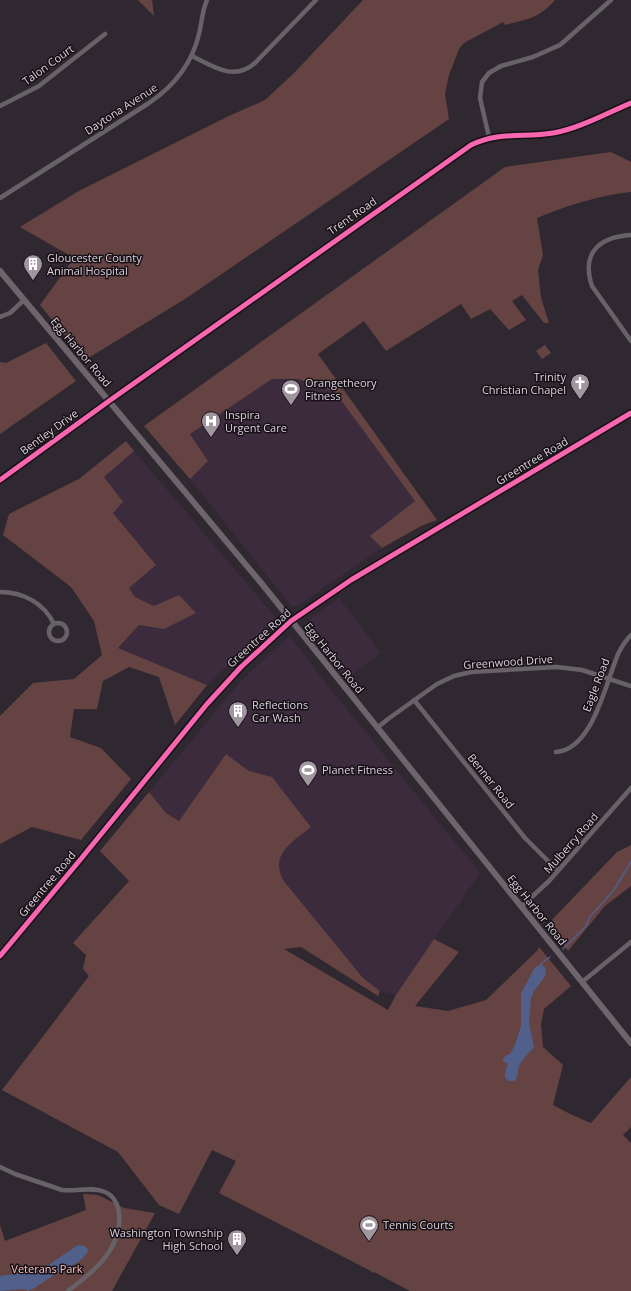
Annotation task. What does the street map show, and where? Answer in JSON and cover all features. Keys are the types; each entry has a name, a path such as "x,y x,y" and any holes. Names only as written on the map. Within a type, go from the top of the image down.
{"main road":[{"name":"Egg Harbor Road","path":"0,271 291,621 631,1042"},
{"name":"Greentree Road","path":"1,954 207,704 241,667 291,621 351,580 630,415"}],"street":[{"name":"Daytona Avenue","path":"0,198 162,94 178,78 192,56 198,39 203,9 207,0"},
{"path":"192,56 226,71 234,73 246,70 255,64 316,0"},
{"path":"489,138 480,98 482,82 489,73 501,66 533,57 560,45 611,0"},
{"name":"Talon Court","path":"0,106 39,86 105,34"},
{"name":"Trent Road","path":"109,401 477,142 502,135 538,135 560,132 631,103"},
{"path":"631,235 614,237 601,243 592,254 588,270 592,286 631,341"},
{"path":"0,317 10,312 24,300"},
{"name":"Bentley Drive","path":"0,480 109,401"},
{"path":"0,592 19,594 31,599 43,608 54,624"},
{"name":"Eagle Road","path":"556,752 567,750 588,728 598,710 618,653 631,635"},
{"name":"Greenwood Drive","path":"377,728 442,681 454,676 471,672 553,666 577,669 631,686"},
{"name":"Benner Road","path":"414,700 525,838 558,871"},
{"name":"Mulberry Road","path":"521,907 558,871 631,788"},
{"path":"582,982 631,942"},
{"path":"0,1167 15,1174 62,1190 70,1192 94,1190 104,1191 112,1196 118,1207 119,1214 119,1231 114,1242 105,1259 68,1291"}],"shaded area":[{"path":"272,379 298,379 335,392 415,501 371,536 382,548 297,606 291,606 190,479 208,461 190,434"},
{"path":"134,451 277,619 207,685 118,648 139,625 164,628 154,606 135,597 129,588 156,565 113,513 103,477"},
{"path":"339,598 381,653 347,678 308,628 310,618"},
{"path":"290,636 324,681 480,873 396,995 380,991 363,978 283,880 280,873 280,859 285,848 311,827 272,777 249,771 226,754 179,821 166,813 149,792 240,682"}],"green space":[{"path":"138,0 152,0 154,16"},
{"path":"363,0 555,0 538,15 505,25 503,22 464,43 459,49 449,75 445,94 449,119 185,299 85,360 40,305 74,258 20,227 77,192 229,116 265,100 294,73"},
{"path":"611,152 631,162 631,192 619,193 583,202 559,209 537,218 543,255 538,270 541,298 549,323 544,323 522,295 512,301 526,320 509,330 490,309 471,319 461,304 386,351 364,321 318,354 437,520 421,526 382,548 370,536 415,501 335,392 298,379 272,379 190,434 208,461 190,479 144,426 505,167"},
{"path":"46,343 76,381 0,434 0,362 6,363"},
{"path":"545,345 551,353 542,359 536,351"},
{"path":"126,441 134,451 104,477 123,502 113,513 156,565 129,588 135,597 154,606 179,595 196,613 164,629 139,625 118,648 207,685 175,725 159,677 129,667 103,681 97,709 74,709 70,737 101,748 131,779 81,840 32,827 0,844 0,716 33,683 74,679 102,655 94,621 71,587 3,535 9,514 79,479"},
{"path":"226,754 249,771 272,777 311,827 291,843 281,855 279,862 283,880 363,978 380,991 378,996 301,947 284,949 388,1010 396,995 434,939 459,952 415,1006 448,1011 486,1000 538,950 539,947 571,986 544,1009 541,1024 543,1047 563,1065 553,1105 591,1123 631,1077 631,1127 623,1135 631,1143 631,1291 410,1291 374,1272 372,1273 371,1271 219,1193 236,1161 212,1150 179,1214 159,1205 118,1152 2,1090 89,976 83,969 86,955 73,943 129,881 100,851 149,792 166,813 179,821"},
{"path":"631,845 631,886 605,906 568,951 548,924 617,852"},
{"name":"Veterans Park","path":"83,1194 98,1195 124,1208 155,1213 112,1291 0,1291 0,1225 5,1241 86,1210"}],"water":[{"path":"542,965 545,967 546,975 534,991 531,998 529,1023 534,1047 519,1066 516,1079 514,1081 509,1081 505,1078 508,1063 503,1062 503,1059 505,1056 510,1054 515,1045 521,1026 521,993 534,969 537,966"},
{"path":"78,1245 85,1246 88,1250 79,1262 60,1271 28,1291 24,1289 0,1291 0,1276 40,1269 52,1263"}],"waterway":[{"path":"563,949 586,926 589,918 613,891 631,862"},
{"path":"539,967 550,957"}],"cycle path":[{"path":"0,480 109,401 471,145 502,136 542,134 563,131 631,103"},
{"path":"0,956 207,704 241,667 291,621 351,580 631,413"}],"place":[{"name":"Gloucester County Animal Hospital","path":"33,281"},
{"name":"Trinity Christian Chapel","path":"580,400"},
{"name":"Orangetheory Fitness","path":"291,406"},
{"name":"Inspira Urgent Care","path":"211,438"},
{"name":"Reflections Car Wash","path":"238,728"},
{"name":"Planet Fitness","path":"308,787"},
{"name":"Tennis Courts","path":"369,1242"},
{"name":"Washington Township High School","path":"237,1256"}]}
